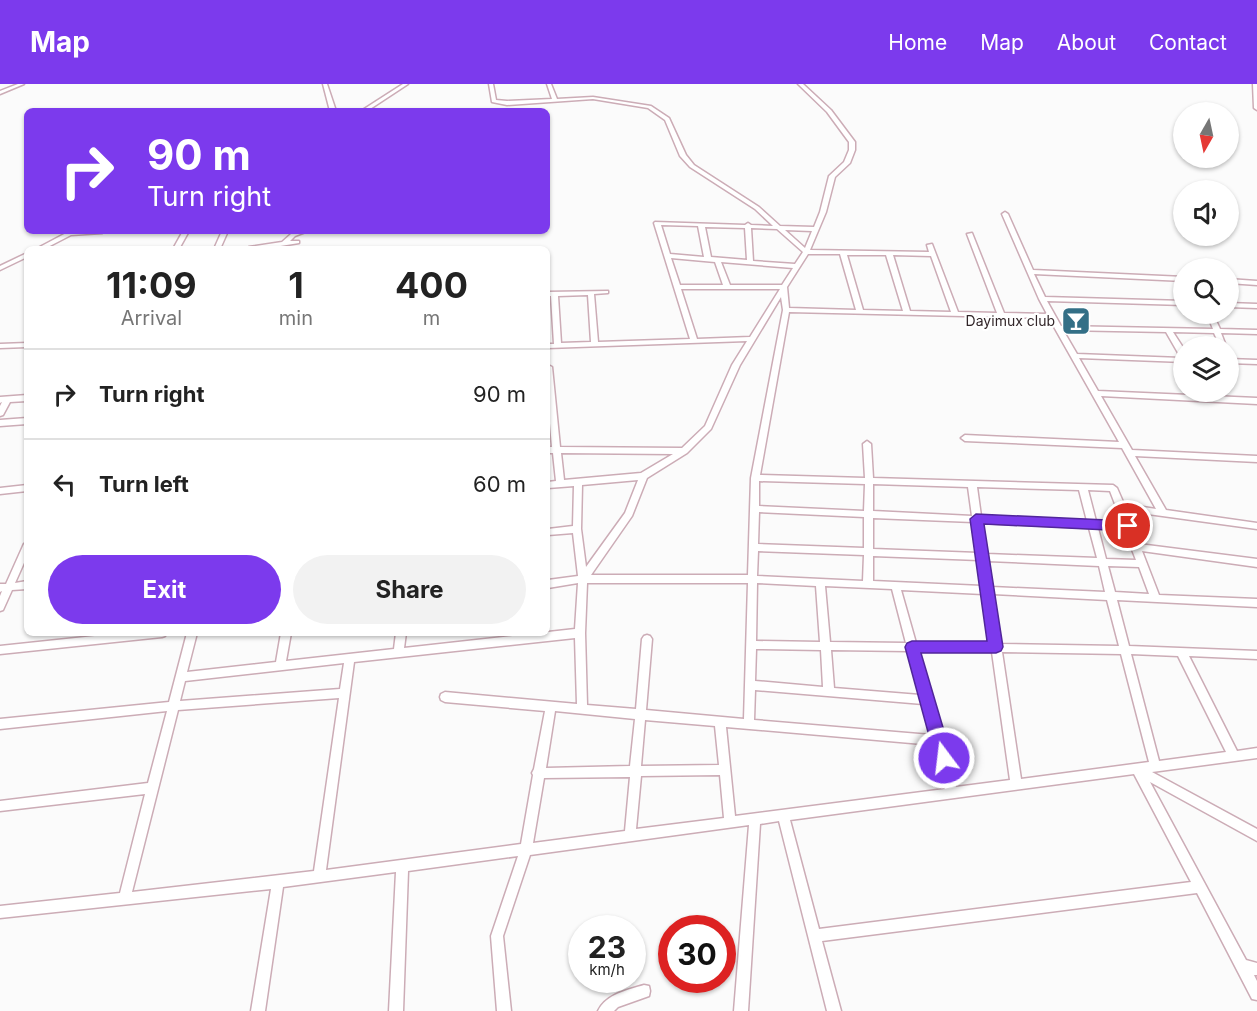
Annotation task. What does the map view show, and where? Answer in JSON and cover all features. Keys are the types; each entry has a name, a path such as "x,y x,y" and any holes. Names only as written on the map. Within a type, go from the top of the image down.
{"street":[{"path":"0,93 22,84"},
{"path":"325,84 332,108"},
{"path":"369,108 406,84"},
{"path":"491,84 494,101 507,103 593,98 649,107 667,119 683,156 692,166 726,186 780,227 806,252 933,254"},
{"path":"549,84 555,100"},
{"path":"550,485 643,476 684,451 708,427 736,365 806,252 823,212 832,176 847,163 852,150 852,142 829,111 800,84"},
{"path":"1255,84 1257,108"},
{"path":"1005,214 1042,299 1163,513"},
{"path":"694,340 657,223 815,229"},
{"path":"701,224 708,259"},
{"path":"747,225 750,261"},
{"path":"45,246 68,234"},
{"path":"283,246 296,234"},
{"path":"970,234 1002,315"},
{"path":"283,246 297,242"},
{"path":"930,245 955,314"},
{"path":"843,252 860,312"},
{"path":"889,253 907,313"},
{"path":"0,268 24,256"},
{"path":"668,256 798,266"},
{"path":"717,260 727,287"},
{"path":"1031,272 1173,278"},
{"path":"1239,282 1257,283"},
{"path":"679,287 784,287"},
{"path":"749,724 755,478 786,310 784,287"},
{"path":"558,345 551,294 606,292"},
{"path":"591,293 595,344"},
{"path":"1042,299 1173,303"},
{"path":"1239,305 1257,306"},
{"path":"786,310 1051,316"},
{"path":"1214,324 1219,336"},
{"path":"1058,328 1257,332"},
{"path":"1168,330 1173,339"},
{"path":"550,346 752,339"},
{"path":"0,346 24,345"},
{"path":"1074,356 1173,358"},
{"path":"1239,361 1257,362"},
{"path":"1095,393 1173,394"},
{"path":"0,413 4,400 24,398"},
{"path":"1239,398 1257,400"},
{"path":"550,408 552,450 560,484"},
{"path":"0,423 24,421"},
{"path":"964,438 1257,459"},
{"path":"867,444 868,584"},
{"path":"552,450 684,451"},
{"path":"583,579 629,514 643,476"},
{"path":"755,478 1113,488 1155,597"},
{"path":"578,482 577,529 583,579 579,633 582,708"},
{"path":"972,484 1016,784"},
{"path":"0,491 24,488"},
{"path":"1083,488 1155,766"},
{"path":"1120,507 1257,526"},
{"path":"754,509 1128,526"},
{"path":"550,532 577,529"},
{"path":"754,547 983,559 1142,564"},
{"path":"1136,547 1257,563"},
{"path":"0,607 4,587 24,551"},
{"path":"550,584 583,579 752,579 1257,603"},
{"path":"820,582 829,692"},
{"path":"4,587 24,585"},
{"path":"896,587 952,793"},
{"path":"181,677 579,633"},
{"path":"0,650 133,636"},
{"path":"125,897 191,636"},
{"path":"280,666 285,636"},
{"path":"399,653 401,636"},
{"path":"476,636 476,644"},
{"path":"630,835 646,639"},
{"path":"750,645 996,647 1257,655"},
{"path":"1181,651 1234,756"},
{"path":"319,876 350,658"},
{"path":"749,685 927,700"},
{"path":"0,724 174,706 345,693"},
{"path":"445,697 939,741"},
{"path":"504,1011 497,936 526,849 551,706"},
{"path":"720,722 730,822"},
{"path":"0,912 278,882 1257,753"},
{"path":"1137,769 1257,835"},
{"path":"1137,769 1257,994"},
{"path":"538,772 724,770"},
{"path":"0,807 153,788"},
{"path":"783,815 834,1011"},
{"path":"741,1011 755,819"},
{"path":"396,1011 402,865"},
{"path":"258,1011 278,882"},
{"path":"815,936 1199,887"},
{"path":"1241,965 1257,969"},
{"path":"604,1011 614,1002 639,993"}],"place":[{"name":"Dayimux club","path":"1076,321"}],"route":[{"path":"944,758 912,647 996,647 976,519 1128,526"}]}
